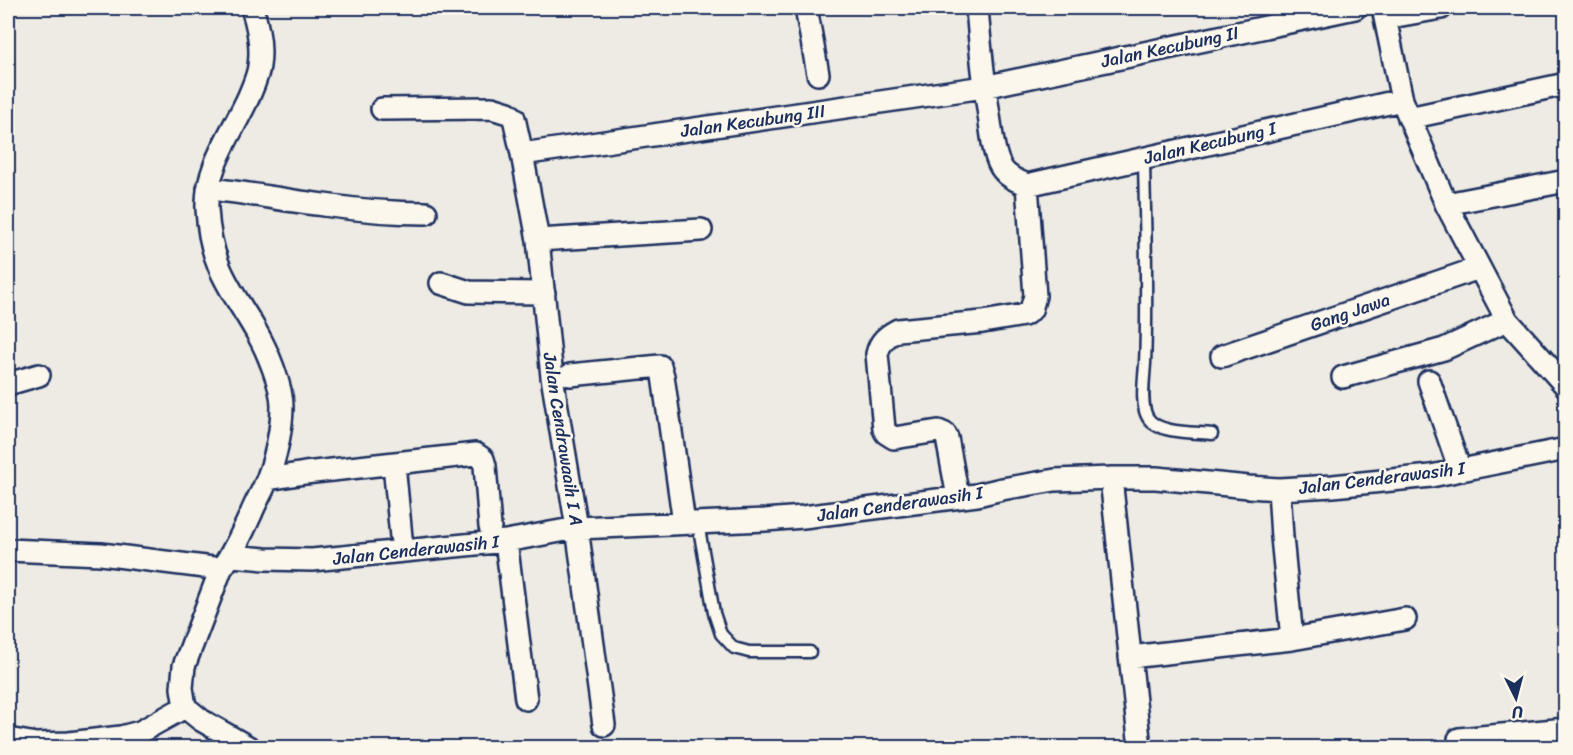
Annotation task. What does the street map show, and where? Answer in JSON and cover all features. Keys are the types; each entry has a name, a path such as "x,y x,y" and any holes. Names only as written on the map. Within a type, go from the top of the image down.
{"street":[{"path":"250,747 201,720 185,707 182,688 184,666 226,563 268,479 274,462 282,404 274,371 263,344 220,269 214,251 207,208 208,189 222,148 246,103 259,66 260,42 252,8"},
{"path":"806,8 818,74"},
{"path":"958,497 945,434 938,431 894,438 886,433 877,354 882,341 898,330 983,322 1024,315 1031,310 1035,296 1022,183 1004,171 993,141 984,87 977,8"},
{"name":"Jalan Kecubung II","path":"984,87 1355,8"},
{"path":"1441,8 1384,13 1405,109 1446,204 1507,320 1561,376"},
{"name":"Jalan Kecubung I","path":"1022,183 1405,109 1566,84"},
{"name":"Jalan Kecubung III","path":"522,154 984,87"},
{"name":"Jalan Cendrawaaih I A","path":"382,109 492,108 508,113 514,118 538,240 552,377 577,528 604,724"},
{"path":"1446,204 1566,182"},
{"path":"208,189 322,205 388,212 426,213"},
{"path":"538,240 701,230"},
{"name":"Gang Jawa","path":"1222,356 1479,268"},
{"path":"441,283 469,292 544,293"},
{"path":"1343,377 1444,349 1507,320"},
{"path":"570,375 660,366 691,523"},
{"path":"8,384 39,375"},
{"path":"1429,381 1460,470"},
{"name":"Jalan Cenderawasih I","path":"8,550 226,563 265,559 312,560 506,541 577,528 803,517 958,497 1055,480 1155,478 1279,489 1333,486 1431,476 1566,449"},
{"path":"268,479 476,454 483,459 485,466 490,527"},
{"path":"394,464 401,537"},
{"path":"1111,478 1140,747"},
{"path":"1279,489 1292,639"},
{"path":"506,541 526,699"},
{"path":"1130,657 1292,639 1405,619"},
{"path":"8,739 36,746 121,737 140,732 185,707"},
{"path":"1459,739 1566,729"}],"lane":[{"path":"1144,158 1146,282 1143,405 1147,418 1155,426 1212,434"},
{"path":"691,523 721,634 734,648 749,652 810,652"}]}
